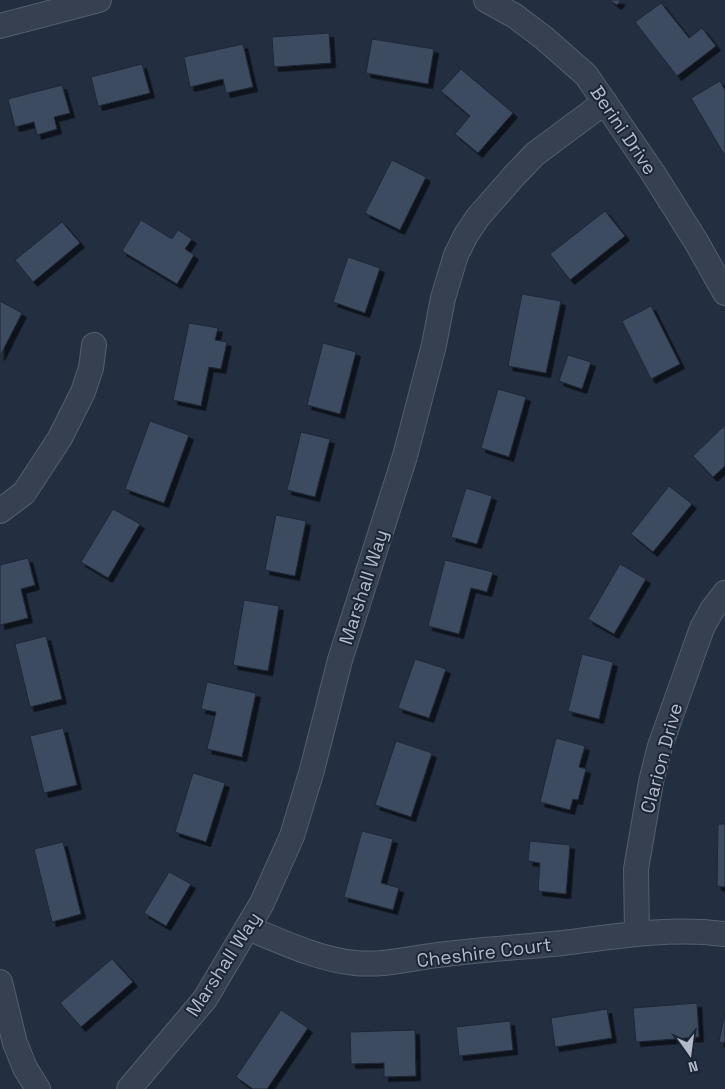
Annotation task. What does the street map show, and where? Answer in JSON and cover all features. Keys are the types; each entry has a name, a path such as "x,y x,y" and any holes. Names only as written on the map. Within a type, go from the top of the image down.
{"street":[{"path":"0,26 99,0"},
{"name":"Berini Drive","path":"486,0 515,16 544,38 586,75 653,173 697,243 725,293"},
{"name":"Marshall Way","path":"130,1089 205,999 248,928 270,887 292,836 312,770 340,660 405,456 434,345 443,298 456,254 478,217 535,154 605,102"},
{"path":"0,510 24,493 60,438 83,392 91,368 94,344"},
{"name":"Clarion Drive","path":"637,933 636,869 651,782 660,746 702,628 712,610 725,594"},
{"name":"Cheshire Court","path":"248,928 326,958 371,964 395,963 443,954 544,945 637,933 703,932 725,934"},
{"path":"0,982 15,1043 25,1068 38,1089"}],"building":[{"path":"610,0 621,0 617,5"},
{"path":"661,3 689,38 702,28 716,46 677,76 635,22"},
{"path":"329,33 331,63 274,67 272,37"},
{"path":"372,39 434,49 428,84 366,73"},
{"path":"243,44 253,87 226,93 223,79 190,87 184,57"},
{"path":"142,64 150,93 98,106 91,77"},
{"path":"461,69 513,113 478,153 455,134 470,116 441,91"},
{"path":"720,81 725,90 725,156 691,98"},
{"path":"62,85 70,113 54,117 57,129 37,135 34,122 15,127 8,99"},
{"path":"392,160 426,177 400,230 365,213"},
{"path":"605,211 625,236 570,280 550,254"},
{"path":"141,220 172,239 178,230 192,239 185,249 194,255 177,284 122,251"},
{"path":"62,222 80,243 33,282 15,260"},
{"path":"348,257 380,268 365,313 333,302"},
{"path":"522,294 561,301 546,373 508,366"},
{"path":"0,301 22,313 0,356"},
{"path":"651,306 680,364 651,379 622,321"},
{"path":"189,323 218,328 215,340 227,342 221,369 209,367 201,406 173,400"},
{"path":"323,343 356,352 340,414 307,405"},
{"path":"568,355 591,362 582,389 559,381"},
{"path":"498,389 526,397 509,457 481,448"},
{"path":"150,421 189,435 164,503 125,489"},
{"path":"725,425 725,466 713,477 693,456"},
{"path":"301,432 330,439 315,497 287,490"},
{"path":"669,486 692,504 653,552 631,534"},
{"path":"466,488 492,496 477,544 451,537"},
{"path":"113,509 140,524 108,578 81,562"},
{"path":"276,515 306,521 295,576 265,570"},
{"path":"28,558 35,585 21,589 28,618 0,625 0,565"},
{"path":"445,560 493,572 487,592 471,588 459,634 428,626"},
{"path":"620,564 646,579 614,634 588,619"},
{"path":"244,600 279,606 268,671 233,665"},
{"path":"46,636 62,699 30,707 15,644"},
{"path":"582,654 613,662 599,719 568,711"},
{"path":"415,659 446,669 429,718 398,708"},
{"path":"207,682 256,693 242,757 207,749 216,712 201,709"},
{"path":"63,728 77,785 44,793 30,736"},
{"path":"556,738 585,746 579,767 586,769 578,800 573,799 570,810 540,802"},
{"path":"396,741 432,753 411,817 375,805"},
{"path":"193,773 225,783 206,842 175,832"},
{"path":"718,824 725,824 725,887 717,886"},
{"path":"362,831 393,839 381,883 399,888 393,910 344,897"},
{"path":"530,841 570,845 566,894 538,891 540,863 528,861"},
{"path":"63,842 81,914 52,922 34,849"},
{"path":"169,872 191,884 166,926 144,913"},
{"path":"112,959 133,982 81,1027 60,1003"},
{"path":"697,1003 699,1037 636,1042 633,1008"},
{"path":"607,1009 612,1038 555,1047 551,1018"},
{"path":"281,1010 308,1028 267,1089 253,1089 236,1077"},
{"path":"725,1012 725,1043 719,1042"},
{"path":"510,1021 513,1050 459,1056 456,1027"},
{"path":"415,1030 416,1076 384,1077 384,1063 351,1064 350,1032"}]}
